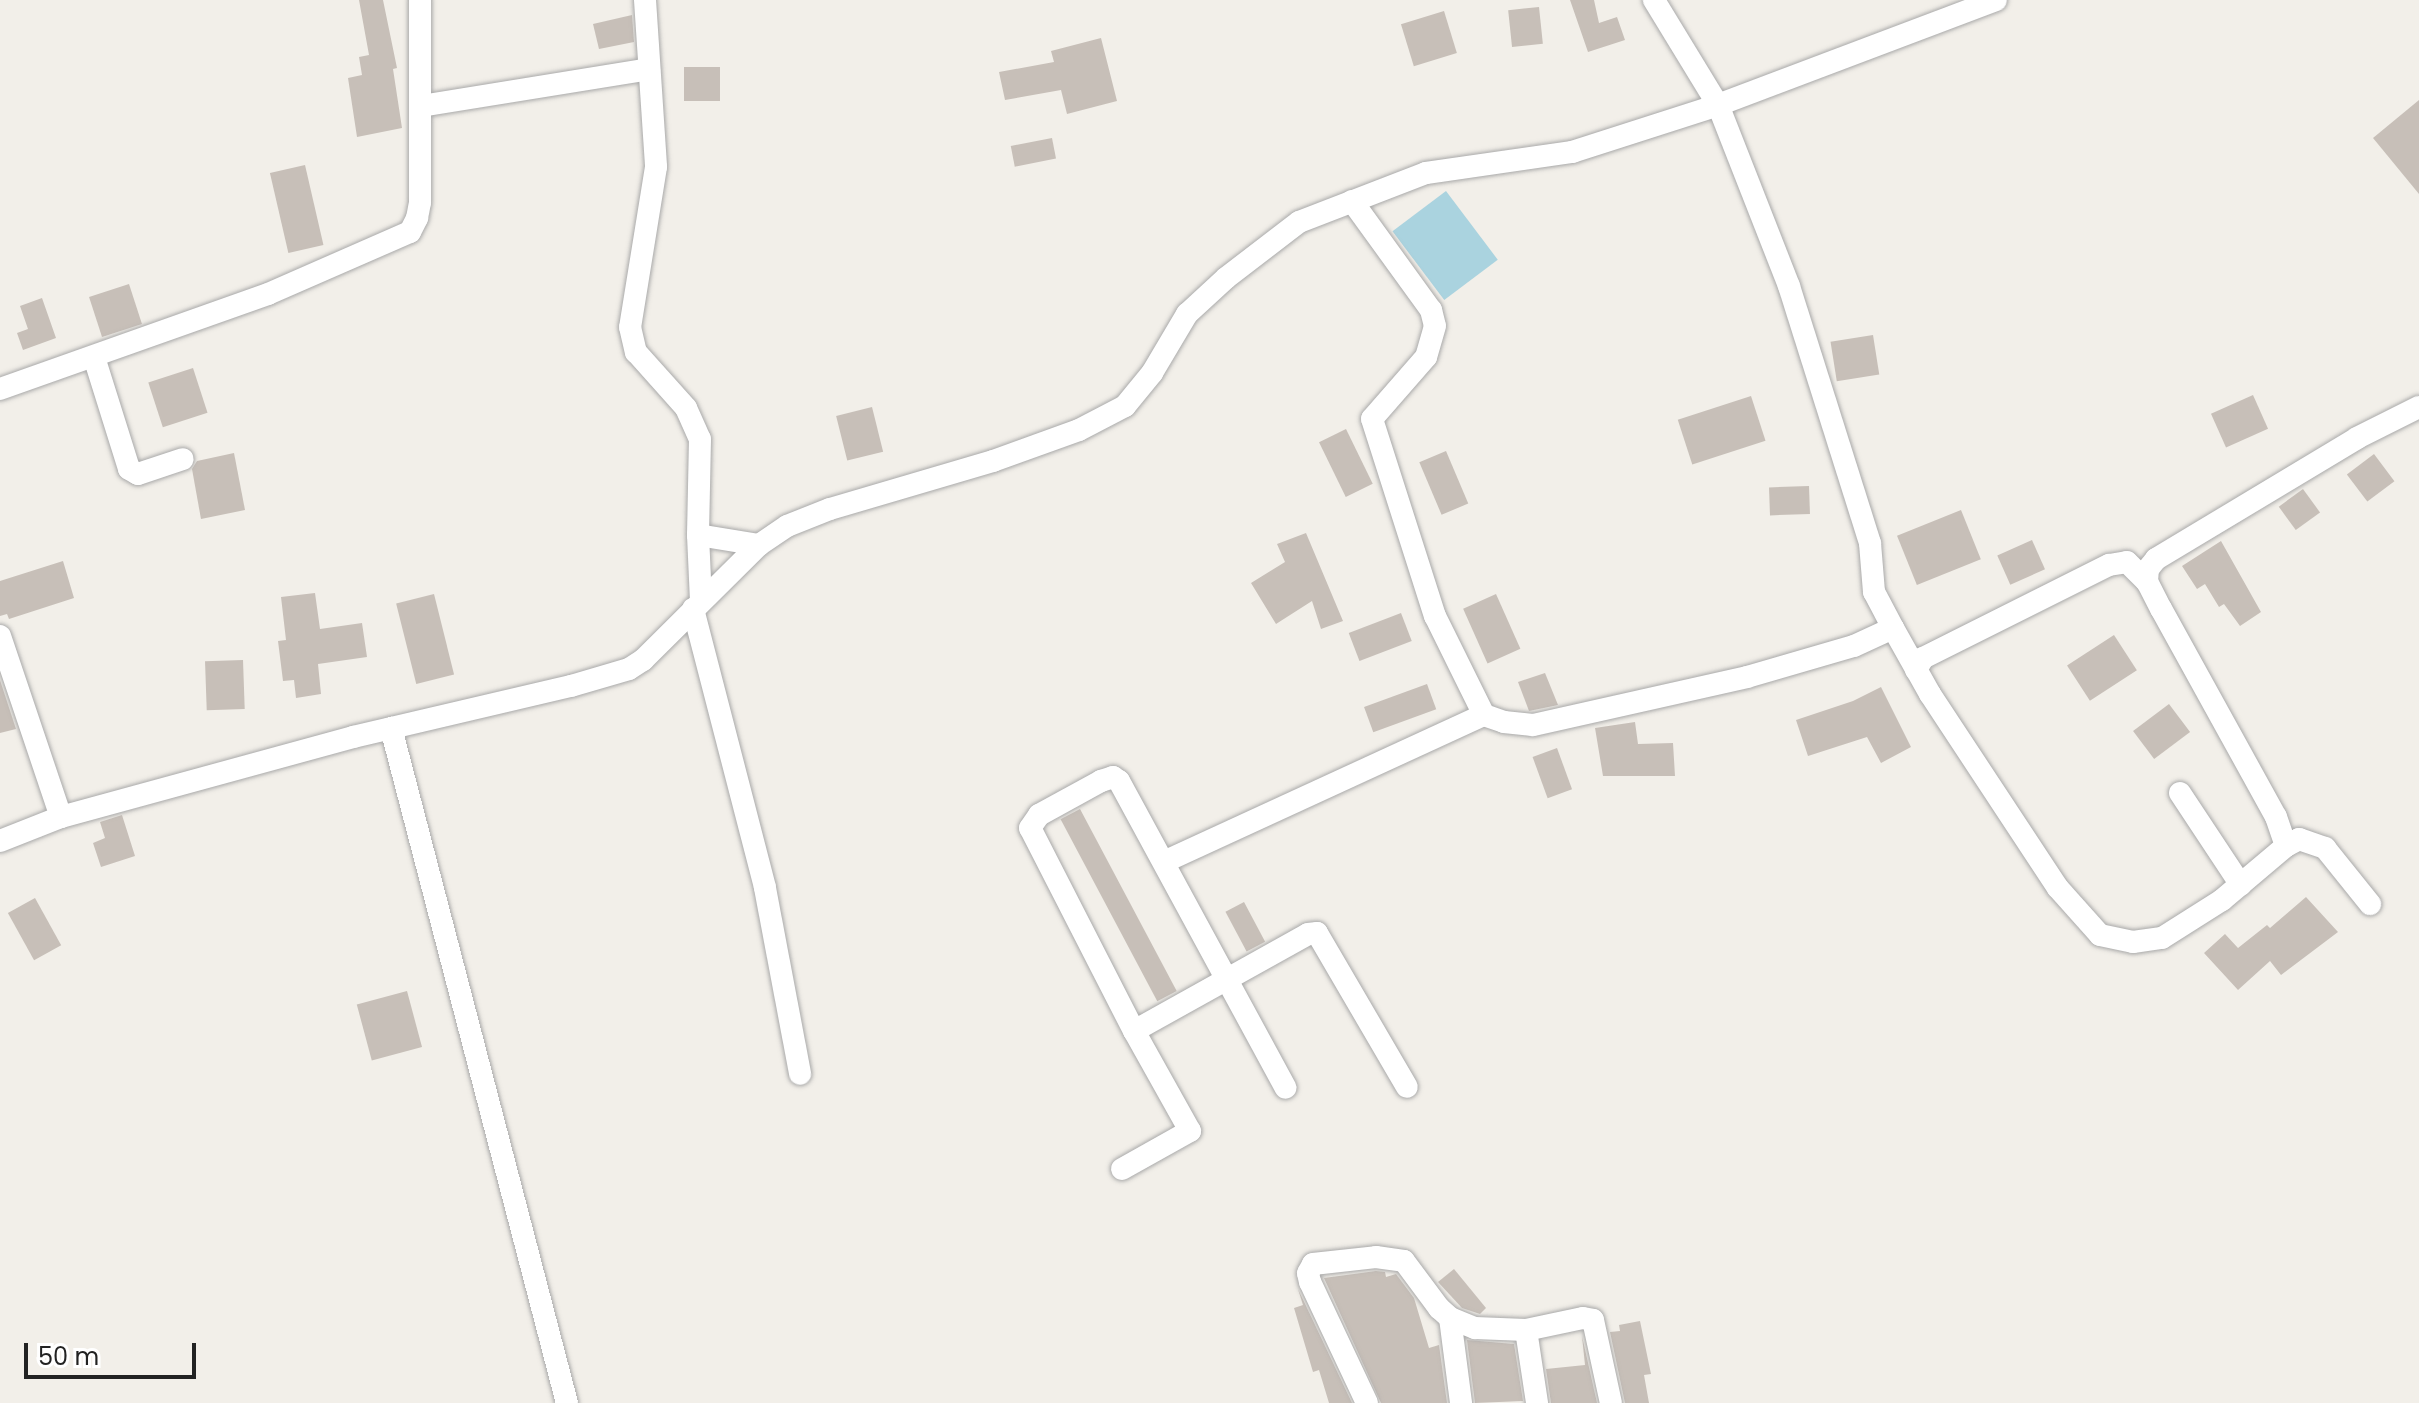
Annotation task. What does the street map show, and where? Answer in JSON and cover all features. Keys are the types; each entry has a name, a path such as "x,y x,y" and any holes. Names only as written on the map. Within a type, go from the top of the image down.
{"street":[{"path":"0,389 268,294 410,232 420,202 420,0"},
{"path":"645,0 656,167 630,327 636,352 695,422 701,449 697,605 765,888 800,1074"},
{"path":"1654,0 1718,105 1789,286 1870,543 1874,592 1916,670 2058,888 2100,935 2133,942 2162,938 2241,885 2286,846 2299,839 2325,848 2370,904"},
{"path":"0,841 61,817 391,728 615,675 643,660 759,545 807,517 993,461 1079,430 1125,406 1152,373 1187,314 1226,278 1299,222 1426,173 1572,152 1718,105 1996,0"},
{"path":"421,106 649,69"},
{"path":"1352,201 1431,310 1435,326 1426,357 1372,419 1435,616 1484,715"},
{"path":"94,357 129,469 138,474 183,459"},
{"path":"2147,582 2148,569 2156,559 2357,438 2419,407"},
{"path":"698,535 759,545"},
{"path":"1916,670 1923,658 2109,565 2127,562 2147,582 2276,817 2286,846"},
{"path":"1164,862 1484,715 1504,722 1533,725 1747,677 1854,646 1893,628"},
{"path":"0,636 61,817"},
{"path":"391,728 567,1403"},
{"path":"1122,1169 1190,1131 1134,1031 1033,835 1031,823 1101,781 1116,778 1286,1088"},
{"path":"2180,793 2241,885"},
{"path":"1134,1031 1308,934 1317,933 1407,1087"},
{"path":"1367,1403 1310,1282 1309,1268 1320,1262 1376,1257 1404,1261 1450,1318 1475,1328 1526,1330 1583,1318 1593,1320 1611,1403"},
{"path":"1450,1318 1461,1403"},
{"path":"1526,1330 1537,1403"}],"water":[{"path":"1446,191 1498,260 1444,300 1392,231"}],"building":[{"path":"359,0 383,0 397,68 393,69 402,128 357,137 348,78 362,75 359,57 369,55"},
{"path":"1570,0 1594,0 1599,23 1617,17 1625,40 1588,52"},
{"path":"1539,7 1543,44 1512,47 1508,10"},
{"path":"1444,11 1457,53 1414,66 1401,24"},
{"path":"632,15 634,42 599,49 593,24"},
{"path":"1101,38 1117,101 1067,114 1061,90 1005,100 999,72 1054,62 1051,51"},
{"path":"684,67 720,67 720,101 684,101"},
{"path":"2419,100 2419,194 2373,138"},
{"path":"1052,138 1056,159 1015,167 1011,146"},
{"path":"305,165 323,245 288,253 270,173"},
{"path":"129,284 142,324 102,337 89,297"},
{"path":"42,298 56,338 23,350 17,333 28,329 20,306"},
{"path":"1873,335 1879,375 1837,381 1831,342"},
{"path":"193,368 208,413 163,427 148,383"},
{"path":"2253,395 2268,429 2226,448 2211,414"},
{"path":"1751,396 1766,441 1692,464 1678,420"},
{"path":"872,407 883,452 847,461 836,416"},
{"path":"1346,429 1373,484 1346,497 1319,442"},
{"path":"1446,451 1468,503 1442,515 1419,462"},
{"path":"234,453 245,510 201,519 192,469 197,461"},
{"path":"2374,454 2394,481 2367,502 2347,474"},
{"path":"1809,486 1810,514 1770,515 1769,487"},
{"path":"2303,489 2320,512 2296,530 2279,507"},
{"path":"1961,510 1981,559 1917,585 1897,536"},
{"path":"1306,533 1343,621 1321,629 1312,601 1276,624 1251,583 1285,562 1277,544"},
{"path":"2032,540 2045,569 2010,585 1997,555"},
{"path":"2221,541 2261,612 2240,626 2224,604 2219,607 2205,584 2197,589 2182,566"},
{"path":"63,561 74,598 9,619 7,614 0,616 0,581"},
{"path":"315,593 320,629 362,623 367,657 318,664 321,694 296,698 294,680 283,681 278,641 286,640 281,597"},
{"path":"434,594 454,675 416,684 396,603"},
{"path":"1496,594 1520,649 1488,663 1463,609"},
{"path":"1401,613 1412,641 1359,661 1349,633"},
{"path":"2114,635 2137,670 2090,701 2067,665"},
{"path":"243,660 245,709 207,710 205,661"},
{"path":"1545,673 1558,705 1529,711 1518,682"},
{"path":"0,680 16,729 0,733"},
{"path":"1427,684 1436,709 1373,732 1364,707"},
{"path":"1881,687 1911,747 1881,763 1867,737 1808,756 1796,720 1853,701"},
{"path":"2169,704 2190,732 2154,759 2133,731"},
{"path":"1635,722 1638,744 1673,743 1675,776 1603,776 1595,728"},
{"path":"1557,748 1572,789 1548,798 1533,757"},
{"path":"1080,809 1177,991 1157,1001 1061,819"},
{"path":"122,815 135,856 101,867 93,843 105,838 100,822"},
{"path":"2306,897 2338,932 2281,975 2270,961 2238,990 2204,953 2225,934 2238,948 2267,925 2270,928"},
{"path":"35,898 61,945 34,960 8,913"},
{"path":"1244,902 1265,942 1247,952 1225,912"},
{"path":"407,991 422,1047 372,1060 357,1004"},
{"path":"1454,1269 1486,1308 1480,1314 1462,1308 1438,1282"},
{"path":"1385,1272 1386,1277 1396,1274 1414,1298 1429,1348 1439,1345 1447,1403 1381,1403 1324,1278"},
{"path":"1298,1289 1352,1403 1329,1403 1319,1370 1313,1372 1294,1308 1303,1305"},
{"path":"1640,1321 1651,1374 1644,1375 1649,1403 1625,1403 1610,1332 1620,1331 1619,1325"},
{"path":"1582,1336 1597,1403 1551,1403 1546,1369 1585,1365"},
{"path":"1467,1340 1514,1344 1523,1401 1475,1403"}]}
